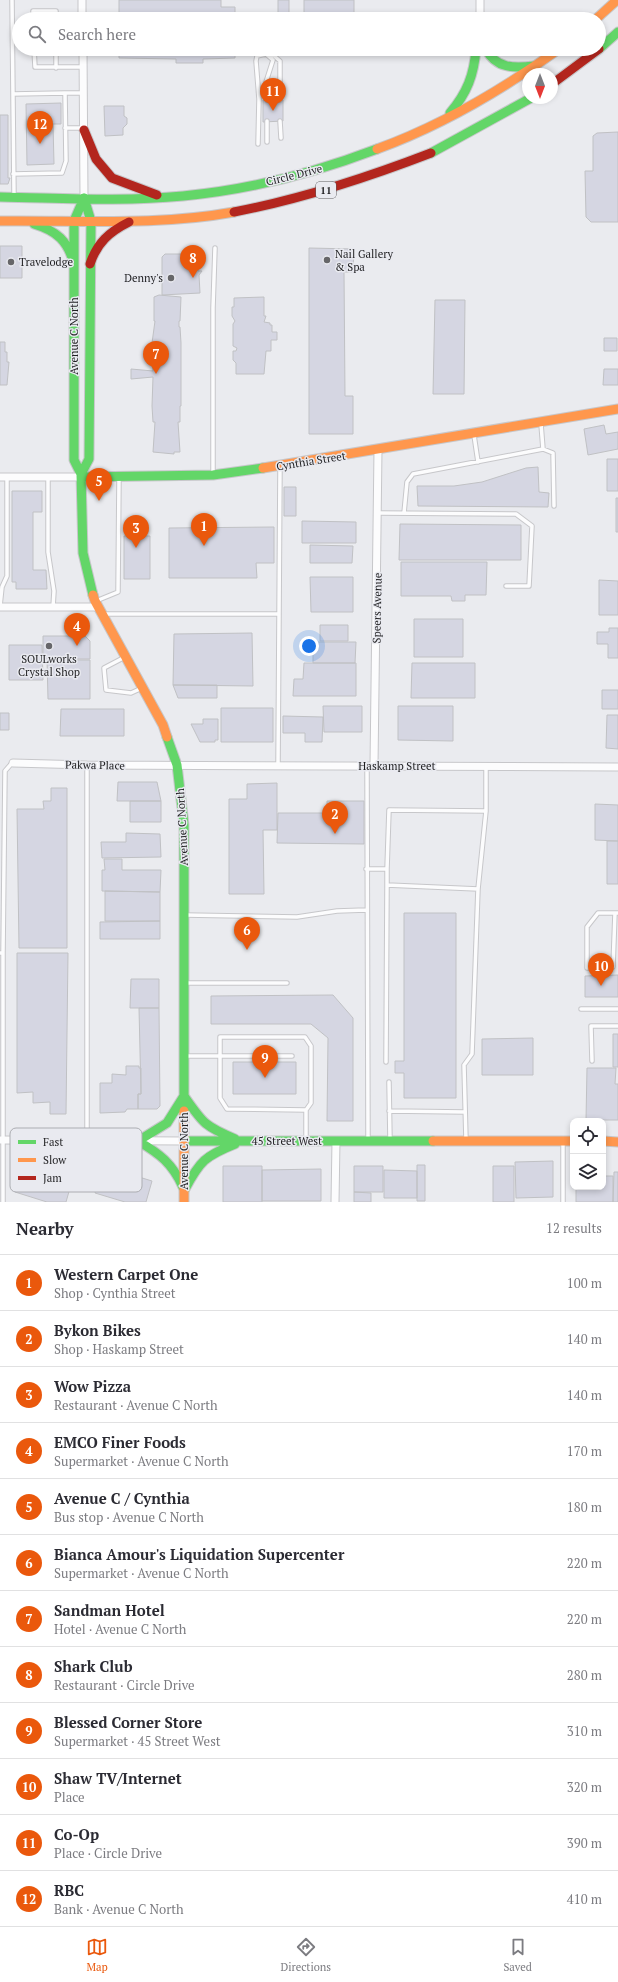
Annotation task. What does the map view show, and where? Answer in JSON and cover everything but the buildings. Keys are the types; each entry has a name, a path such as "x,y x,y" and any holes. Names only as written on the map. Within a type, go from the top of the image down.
{"main road":[{"path":"604,12 617,0"},
{"path":"606,43 618,32"},
{"path":"444,120 469,88 473,77 475,56"},
{"path":"490,56 493,61 502,66 536,66"},
{"name":"Circle Drive","path":"0,197 163,197 229,190 317,170 375,151 444,120 497,90 550,56"},
{"path":"558,80 590,56"},
{"name":"Circle Drive","path":"0,221 132,221 210,216 270,205 319,193 375,175 439,150 522,103"},
{"path":"84,129 96,159 112,178 163,197"},
{"name":"Avenue C North","path":"81,476 89,459 91,221 84,198"},
{"name":"Avenue C North","path":"84,198 74,221 74,460 81,476 83,553 98,607 163,725 176,765 181,793 184,826 184,1202"},
{"path":"20,221 48,228 64,239 71,251 74,264"},
{"path":"90,264 92,256 105,235 132,221"},
{"name":"Cynthia Street","path":"81,476 119,477 213,475 280,466 618,409"},
{"path":"142,1139 164,1125 170,1119 184,1096 203,1123 211,1130 241,1141"},
{"name":"45 Street West","path":"185,1141 570,1141"},
{"path":"184,1191 199,1163 203,1159 212,1153 241,1141"},
{"path":"606,1142 618,1142"},
{"path":"142,1143 167,1158 177,1172 184,1191"}],"street":[{"path":"82,0 82,12"},
{"path":"480,0 480,12"},
{"name":"Avenue C North","path":"83,56 84,198"},
{"path":"74,390 89,390"},
{"name":"Speers Avenue","path":"371,766 378,513 378,450"},
{"name":"Cynthia Street","path":"3,477 81,476"},
{"path":"0,607 98,607"},
{"name":"Pakwa Place","path":"13,763 176,765"},
{"name":"Haskamp Street","path":"176,765 618,767"},
{"name":"45 Street West","path":"142,1141 185,1141"},
{"path":"335,1202 336,1141"}],"lane":[{"path":"12,0 12,12"},
{"path":"33,12 56,12"},
{"path":"13,56 14,198"},
{"path":"34,56 35,68 83,68"},
{"path":"56,56 56,68"},
{"path":"257,56 259,99 258,144"},
{"path":"267,100 266,82 273,60 270,56"},
{"path":"274,56 280,61 280,100"},
{"path":"13,174 62,173 66,161 65,93"},
{"path":"13,94 84,93"},
{"path":"267,121 267,142"},
{"path":"280,121 281,138"},
{"path":"65,128 84,129"},
{"path":"213,475 213,308 215,248"},
{"path":"540,423 543,449"},
{"path":"474,434 478,462"},
{"path":"404,513 407,482 413,474 543,449 553,453 554,506"},
{"path":"278,765 280,466"},
{"path":"0,607 2,587 7,576 3,477"},
{"path":"48,477 48,552 54,591 53,607"},
{"path":"98,607 118,592 119,477"},
{"path":"378,513 516,514 532,526 529,586 506,586"},
{"path":"98,607 279,614"},
{"path":"126,657 104,668 106,690 131,693 143,687"},
{"path":"3,1202 2,789 5,771 13,763"},
{"path":"87,765 87,1128"},
{"path":"368,1142 366,869 371,766"},
{"path":"466,1141 464,1065 472,1054 478,889 486,811 486,767"},
{"path":"386,1062 387,869 389,810 486,811"},
{"path":"366,869 387,869"},
{"path":"387,885 478,889"},
{"path":"184,915 297,917 337,911 366,910"},
{"path":"598,913 616,913 613,967 587,968 587,926 598,913"},
{"path":"184,983 287,983"},
{"path":"581,1009 618,1009"},
{"path":"592,1061 591,1026 618,1026"},
{"path":"306,1110 227,1109 220,1098 220,1037 305,1037 311,1046 311,1103 306,1110 306,1141"},
{"path":"185,1056 292,1056"},
{"path":"388,1082 390,1141"},
{"path":"389,1111 465,1112"},
{"path":"563,1141 563,1202"}],"traffic: fast":[{"path":"606,43 618,32"},
{"path":"450,113 456,106 469,83 475,56"},
{"path":"490,56 500,64 506,66 534,66"},
{"path":"431,153 522,103"},
{"path":"0,197 137,199 183,196 232,190 305,173 377,149"},
{"path":"84,198 74,221 74,460 81,474 83,553 93,595"},
{"path":"81,474 89,459 91,221 84,198"},
{"path":"34,224 49,230 60,238 65,243 72,256 74,264"},
{"path":"81,477 213,475 263,468"},
{"path":"167,737 177,765 184,825 184,1111"},
{"path":"184,1096 205,1123 217,1131 235,1139"},
{"path":"142,1139 167,1123 184,1096"},
{"path":"185,1141 433,1141"},
{"path":"142,1143 153,1150 170,1165 183,1187"},
{"path":"185,1189 204,1160 235,1144"}],"traffic: slow":[{"path":"604,12 617,0"},
{"path":"377,149 449,118 516,79 549,56"},
{"path":"0,221 147,221 234,212"},
{"path":"263,468 618,409"},
{"path":"93,595 163,725 167,737"},
{"path":"184,1111 184,1202"},
{"path":"433,1141 570,1141"},
{"path":"606,1141 618,1142"}],"traffic: jam":[{"path":"558,80 590,56"},
{"path":"84,130 96,159 112,178 157,195"},
{"path":"234,212 284,201 334,187 431,153"},
{"path":"90,264 100,244 115,230 129,222"}],"place":[{"name":"Co-Op","path":"273,111"},
{"name":"RBC","path":"40,144"},
{"name":"Nail Gallery & Spa","path":"327,260"},
{"name":"Travelodge","path":"11,262"},
{"name":"Denny's","path":"171,278"},
{"name":"Shark Club","path":"193,278"},
{"name":"Sandman Hotel","path":"156,374"},
{"name":"Avenue C / Cynthia","path":"99,501"},
{"name":"Western Carpet One","path":"204,546"},
{"name":"Wow Pizza","path":"136,548"},
{"name":"SOULworks Crystal Shop","path":"49,646"},
{"name":"EMCO Finer Foods","path":"77,646"},
{"name":"Bykon Bikes","path":"335,834"},
{"name":"Bianca Amour's Liquidation Supercenter","path":"247,950"},
{"name":"Shaw TV/Internet","path":"601,986"},
{"name":"Blessed Corner Store","path":"265,1078"}]}
